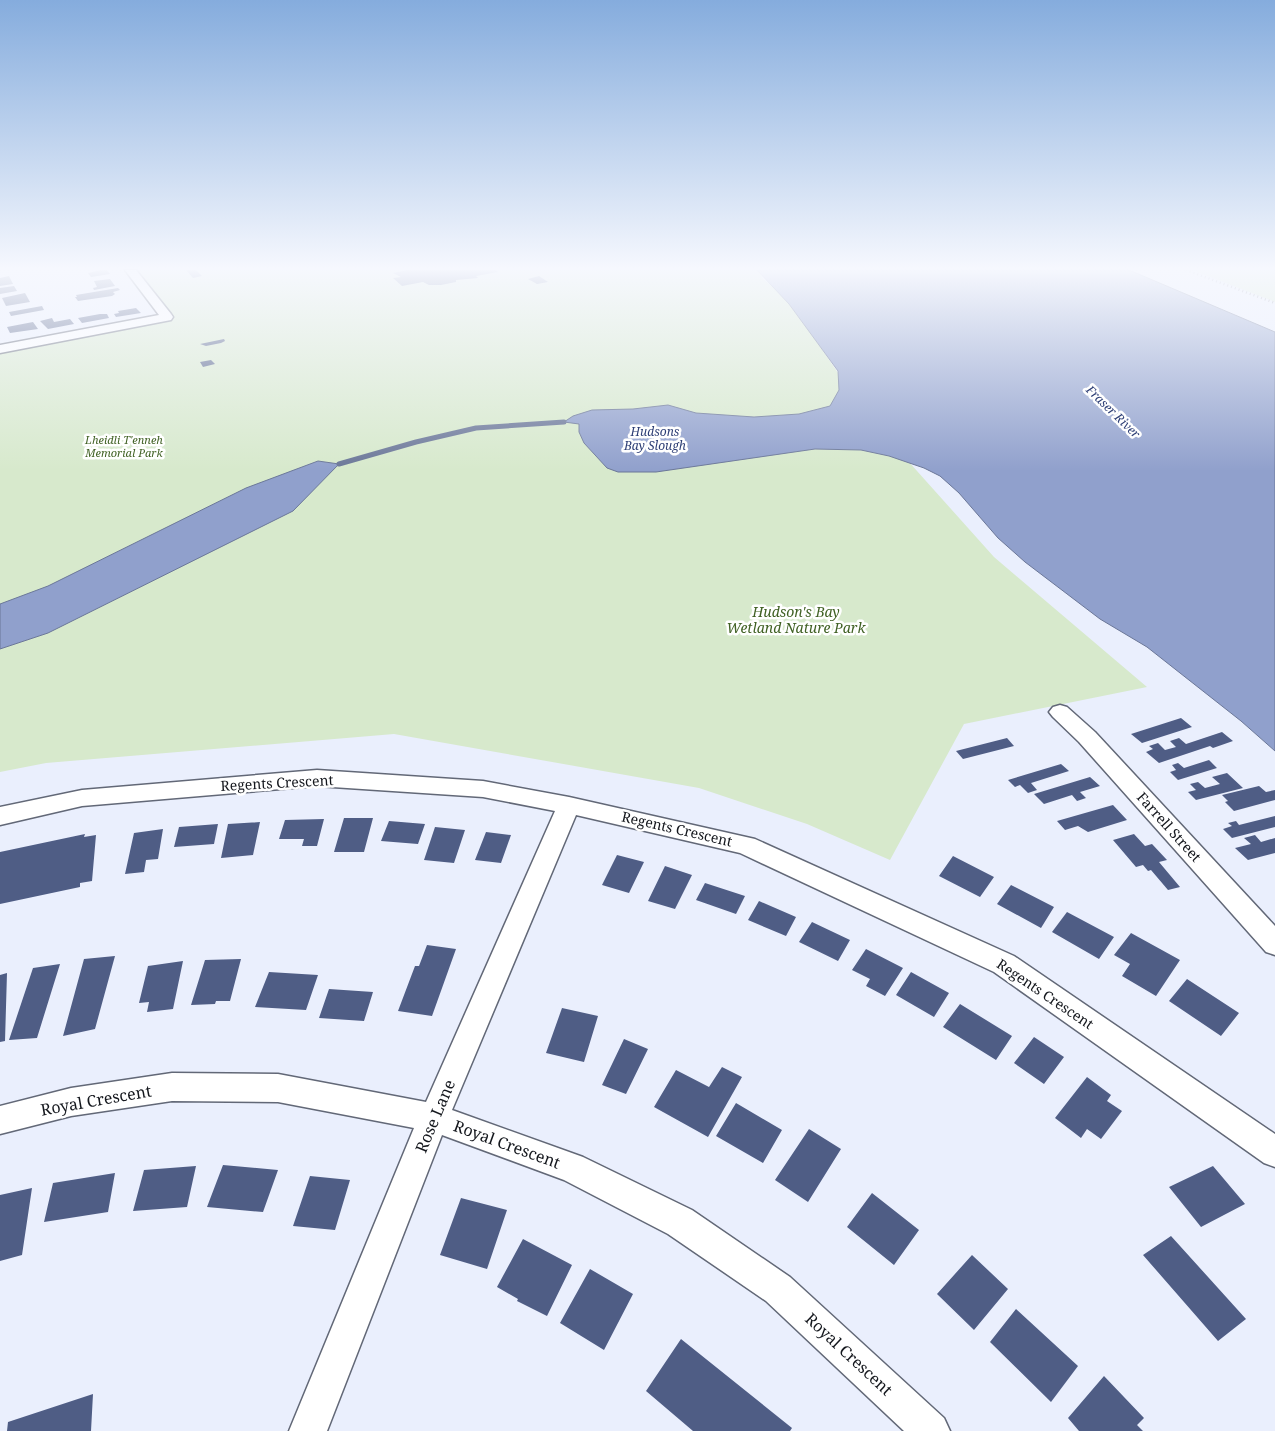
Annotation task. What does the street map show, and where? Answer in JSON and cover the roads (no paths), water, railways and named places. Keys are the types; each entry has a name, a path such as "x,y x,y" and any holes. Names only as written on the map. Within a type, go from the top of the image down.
{"street":[{"path":"0,349 64,337"},
{"name":"Farrell Street","path":"1060,712 1087,737 1275,944"},
{"name":"Regents Crescent","path":"0,816 82,798 317,778 484,789 569,804 746,845 1004,964 1275,1152"},
{"name":"Rose Lane","path":"308,1431 434,1118 569,804"},
{"name":"Royal Crescent","path":"0,1120 71,1102 172,1087 278,1088 434,1118 572,1168 680,1222 778,1289 931,1431"}],"water":[{"name":"Fraser River","path":"813,337 1275,337 1275,751 1241,721 1147,647 1100,619 1025,562 998,538 959,493 940,476 924,468 889,456 861,450 815,449 656,472 618,472 607,468 584,443 579,432 579,424 564,422 573,416 592,410 633,409 668,405 696,413 754,417 799,414 830,406 839,390 838,371"},
{"path":"318,461 339,464 293,511 48,633 0,649 0,604 48,586 246,488"}],"waterway":[{"name":"Hudsons Bay Slough","path":"339,464 416,442 476,428 564,422"}],"park label":[{"name":"Lheidli T'enneh Memorial Park","path":"124,446"},
{"name":"Hudson's Bay Wetland Nature Park","path":"796,620"}]}
